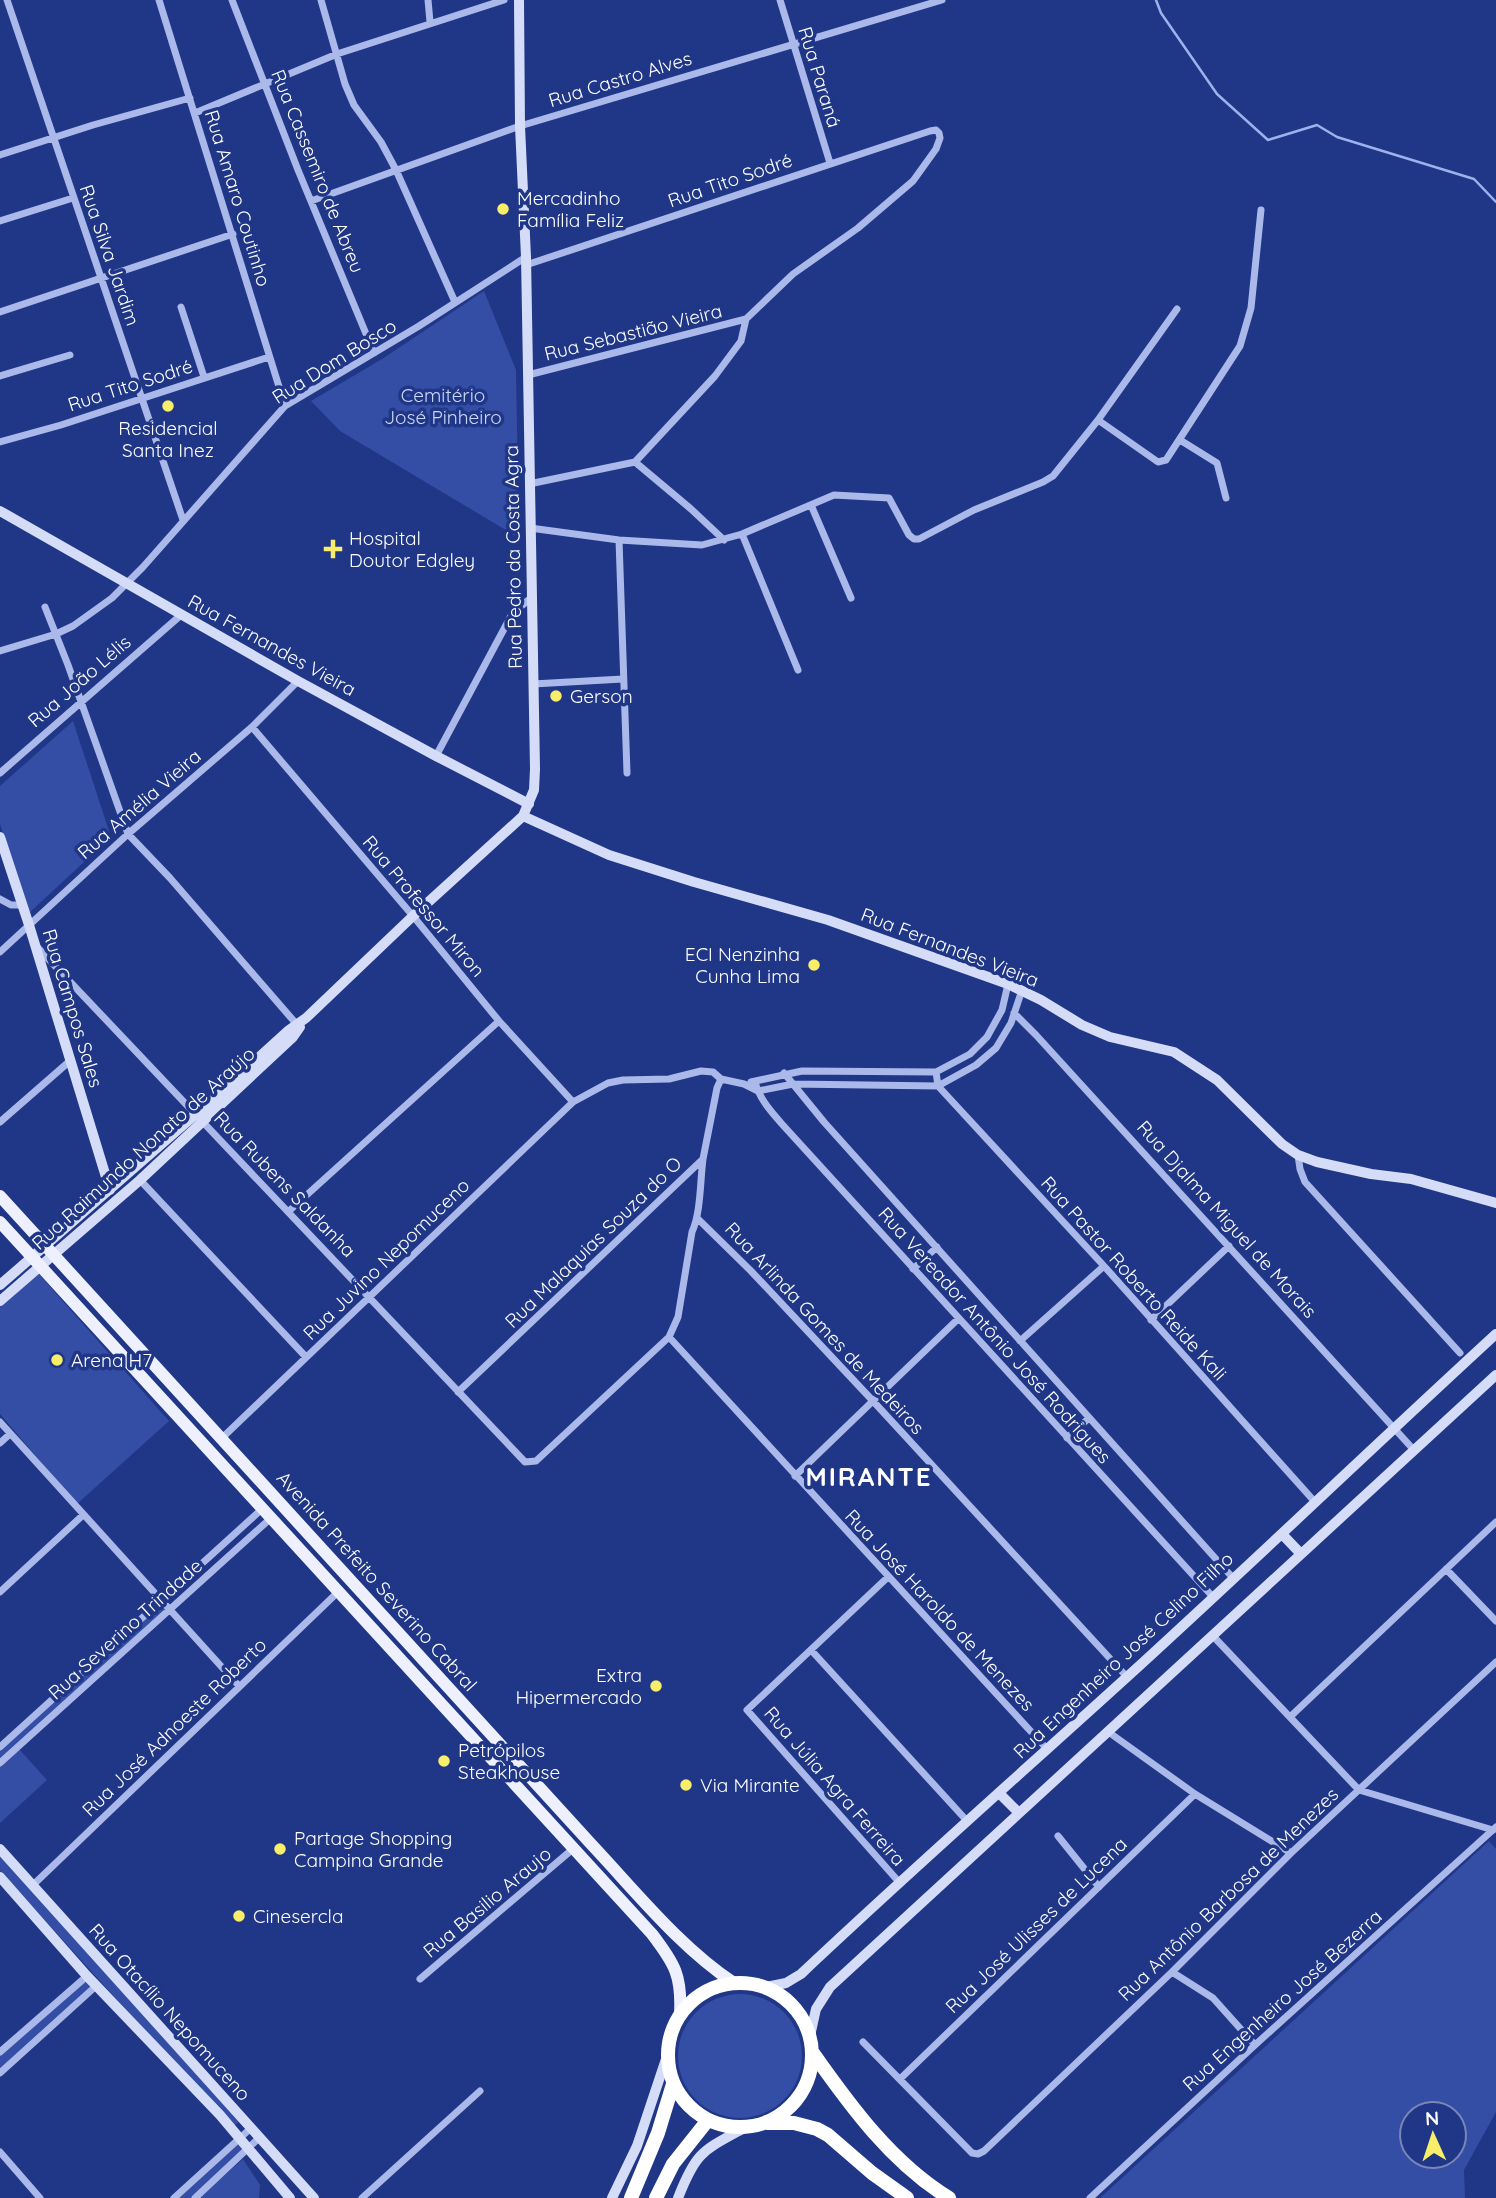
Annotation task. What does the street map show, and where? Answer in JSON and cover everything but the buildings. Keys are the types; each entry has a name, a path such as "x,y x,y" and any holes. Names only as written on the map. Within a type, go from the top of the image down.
{"highway":[{"path":"766,2123 785,2112 801,2096 810,2075 813,2053 810,2036 801,2015 786,1999 766,1987 734,1983 718,1986 691,2002 673,2027 667,2056 673,2084 682,2099 693,2111 725,2126 744,2128 766,2123 794,2123 817,2129 907,2198"},
{"path":"813,2053 871,2129 902,2164 949,2198"},
{"path":"631,2198 658,2133 673,2084"},
{"path":"656,2198 668,2171 708,2120"}],"main road":[{"name":"Avenida Prefeito Severino Cabral","path":"0,1196 592,1845 687,1945 712,1968 734,1983"},
{"name":"Avenida Prefeito Severino Cabral","path":"0,1222 652,1934 671,1959 678,1974 680,2014"}],"street":[{"name":"Rua Silva Jardim","path":"7,0 183,520"},
{"name":"Rua Amaro Coutinho","path":"159,0 285,406"},
{"name":"Rua Cassemiro de Abreu","path":"232,0 373,354"},
{"path":"321,0 345,84 354,105 381,142 396,170 455,302"},
{"path":"428,0 430,22"},
{"path":"195,113 337,54 503,0"},
{"name":"Rua Pedro da Costa Agra","path":"519,0 535,781 523,816"},
{"name":"Rua Paraná","path":"780,0 830,163"},
{"name":"Rua Castro Alves","path":"311,201 520,126 942,0"},
{"path":"0,155 190,98"},
{"name":"Rua Tito Sodré","path":"526,261 930,131 936,130 939,133 940,138 929,161 913,181 858,228 793,274 746,319"},
{"path":"0,221 74,198"},
{"path":"1098,420 1158,462 1166,460 1241,344 1251,309 1261,210"},
{"path":"0,312 233,234"},
{"name":"Rua Dom Bosco","path":"0,651 56,634 112,598 143,567 285,406 526,261"},
{"path":"181,307 204,377"},
{"path":"530,528 619,540 691,545 742,534 834,495 889,498 909,536 919,539 974,510 1048,480 1098,420 1177,309"},
{"path":"529,484 635,462 715,376 741,341 746,319"},
{"name":"Rua Sebastião Vieira","path":"528,375 746,319"},
{"path":"0,376 70,355"},
{"name":"Rua Tito Sodré","path":"1,439 143,399 269,357"},
{"path":"1180,440 1217,463 1226,498"},
{"path":"635,462 724,540"},
{"path":"811,505 851,598"},
{"name":"Rua Fernandes Vieira","path":"0,511 298,681 529,804"},
{"path":"742,534 798,670"},
{"path":"619,540 627,773"},
{"path":"436,756 512,614 532,597"},
{"path":"45,607 128,834 301,1024"},
{"name":"Rua João Lélis","path":"0,773 181,614"},
{"path":"533,684 623,679"},
{"name":"Rua Amélia Vieira","path":"0,952 128,834 252,727 298,681"},
{"name":"Rua Professor Miron","path":"252,727 499,1021 573,1102"},
{"name":"Rua Fernandes Vieira","path":"523,816 609,855 828,920 1008,984 1082,1025 1110,1037 1179,1055 1217,1080 1282,1144 1298,1155 1371,1174 1411,1179 1496,1203"},
{"name":"Rua Raimundo Nonato de Araújo","path":"0,1285 140,1180 200,1118 523,816"},
{"name":"Rua Campos Sales","path":"0,837 110,1190"},
{"path":"0,898 11,905 23,905"},
{"name":"Rua Rubens Saldanha","path":"33,942 526,1462 536,1461 669,1338"},
{"path":"744,1084 802,1071 936,1072 970,1054 987,1037 1002,1010 1008,984"},
{"path":"721,1079 744,1084 758,1091 793,1084 938,1086 976,1065 996,1048 1011,1023 1022,990"},
{"name":"Rua Djalma Miguel de Morais","path":"1014,1013 1413,1449"},
{"path":"289,1211 499,1021"},
{"path":"0,1122 71,1060"},
{"path":"954,1063 960,1074"},
{"name":"Rua Juvino Nepomuceno","path":"222,1438 573,1102 608,1083 622,1080 668,1079 701,1071 713,1072 721,1079"},
{"path":"936,1072 938,1086"},
{"name":"Rua Vereador Antônio José Rodrigues","path":"784,1073 1233,1578"},
{"name":"Rua Malaquias Souza do O","path":"458,1392 703,1159 721,1079"},
{"path":"755,1082 758,1091"},
{"name":"Rua Pastor Roberto Reide Kali","path":"938,1086 1104,1266 1315,1502"},
{"name":"Rua Vereador Antônio José Rodrigues","path":"758,1091 780,1123 1213,1597"},
{"name":"Rua Raimundo Nonato de Araújo","path":"49,1249 110,1190 200,1118"},
{"path":"1298,1155 1305,1182 1460,1353"},
{"path":"669,1338 678,1317 692,1232 698,1219 703,1159"},
{"path":"140,1180 306,1357"},
{"name":"Rua Arlinda Gomes de Medeiros","path":"698,1219 751,1271 873,1401 1127,1677"},
{"path":"1151,1320 1229,1246"},
{"path":"913,1269 937,1247"},
{"name":"Rua Raimundo Nonato de Araújo","path":"0,1301 35,1261"},
{"path":"1020,1340 1104,1266"},
{"path":"795,1476 958,1319"},
{"name":"Rua Engenheiro José Celino Filho","path":"766,1987 786,1983 801,1974 1127,1677 1496,1334"},
{"name":"Rua José Haroldo de Menezes","path":"669,1338 1047,1749"},
{"path":"810,2036 816,2009 830,1987 1496,1375"},
{"path":"1067,1438 1089,1418"},
{"path":"0,1422 239,1686"},
{"path":"0,1443 10,1434"},
{"name":"Rua Severino Trindade","path":"0,1747 201,1564 267,1513"},
{"name":"Rua Severino Trindade","path":"0,1763 211,1574 267,1513"},
{"path":"0,1592 83,1515"},
{"path":"1291,1716 1496,1522"},
{"path":"1282,1534 1301,1554"},
{"path":"201,1564 211,1574"},
{"path":"1446,1569 1496,1621"},
{"path":"888,1577 811,1650 968,1822"},
{"name":"Rua José Adnoeste Roberto","path":"33,1885 338,1591"},
{"path":"1212,1635 1359,1790 1495,1828"},
{"name":"Rua Júlia Agra Ferreira","path":"811,1650 747,1710 899,1882"},
{"name":"Rua Antônio Barbosa de Menezes","path":"900,2079 972,2153 984,2151 1292,1853 1496,1662"},
{"path":"1107,1731 1195,1794 1292,1853"},
{"path":"999,1793 1019,1813"},
{"name":"Rua José Ulisses de Lucena","path":"900,2079 1195,1794"},
{"name":"Rua Engenheiro José Bezerra","path":"1090,2198 1495,1828"},
{"path":"1058,1836 1099,1887"},
{"name":"Rua Otacílio Nepomuceno","path":"0,1849 314,2198"},
{"name":"Rua Basilio Araujo","path":"420,1979 574,1849"},
{"name":"Rua Otacílio Nepomuceno","path":"0,1877 86,1976 239,2138 290,2198"},
{"path":"1172,1972 1213,1998 1255,2045"},
{"path":"0,2052 86,1976"},
{"path":"0,2073 96,1986"},
{"path":"863,2042 900,2079"},
{"path":"612,2198 637,2146 667,2056"},
{"path":"362,2198 480,2091"},
{"path":"174,2198 251,2128"},
{"path":"678,2198 695,2160 712,2145 744,2128"},
{"path":"195,2198 259,2138"},
{"path":"0,2152 40,2198"}],"green space":[{"name":"Cemitério José Pinheiro","path":"484,291 516,370 519,538 340,431 311,401 382,359"},
{"path":"73,721 111,837 29,913 0,824 0,786"},
{"name":"Arena H7","path":"37,1272 169,1421 77,1504 0,1414 0,1305"},
{"path":"161,1603 167,1610 0,1762 0,1748"},
{"path":"19,1749 47,1780 0,1823 0,1766"},
{"path":"1489,1841 1496,1849 1496,2112 1468,2163 1468,2100 1398,2100 1398,2170 1464,2170 1465,2198 1100,2198"},
{"path":"0,1852 240,2121 233,2127 0,1871"},
{"path":"88,1978 95,1986 0,2071 0,2056"},
{"path":"740,1994 764,1999 784,2012 797,2032 802,2056 797,2080 784,2100 764,2113 740,2118 716,2113 696,2100 683,2080 678,2056 683,2032 696,2012 716,1999"},
{"path":"238,2143 245,2149 191,2198 178,2198"},
{"path":"243,2159 260,2185 259,2198 199,2198"}],"waterway":[{"path":"1156,0 1161,13 1217,94 1268,140 1317,125 1337,137 1474,179 1496,202"}],"place":[{"name":"Mercadinho Família Feliz","path":"503,209"},
{"name":"Residencial Santa Inez","path":"168,406"},
{"name":"Hospital Doutor Edgley","path":"333,549"},
{"name":"Gerson","path":"556,696"},
{"name":"ECI Nenzinha Cunha Lima","path":"814,965"},
{"name":"Arena H7","path":"57,1360"},
{"name":"Extra Hipermercado","path":"656,1686"},
{"name":"Petrópilos Steakhouse","path":"444,1761"},
{"name":"Via Mirante","path":"686,1785"},
{"name":"Partage Shopping Campina Grande","path":"280,1849"},
{"name":"Cinesercla","path":"239,1916"}],"district":[{"name":"MIRANTE","path":"869,1476"}]}
